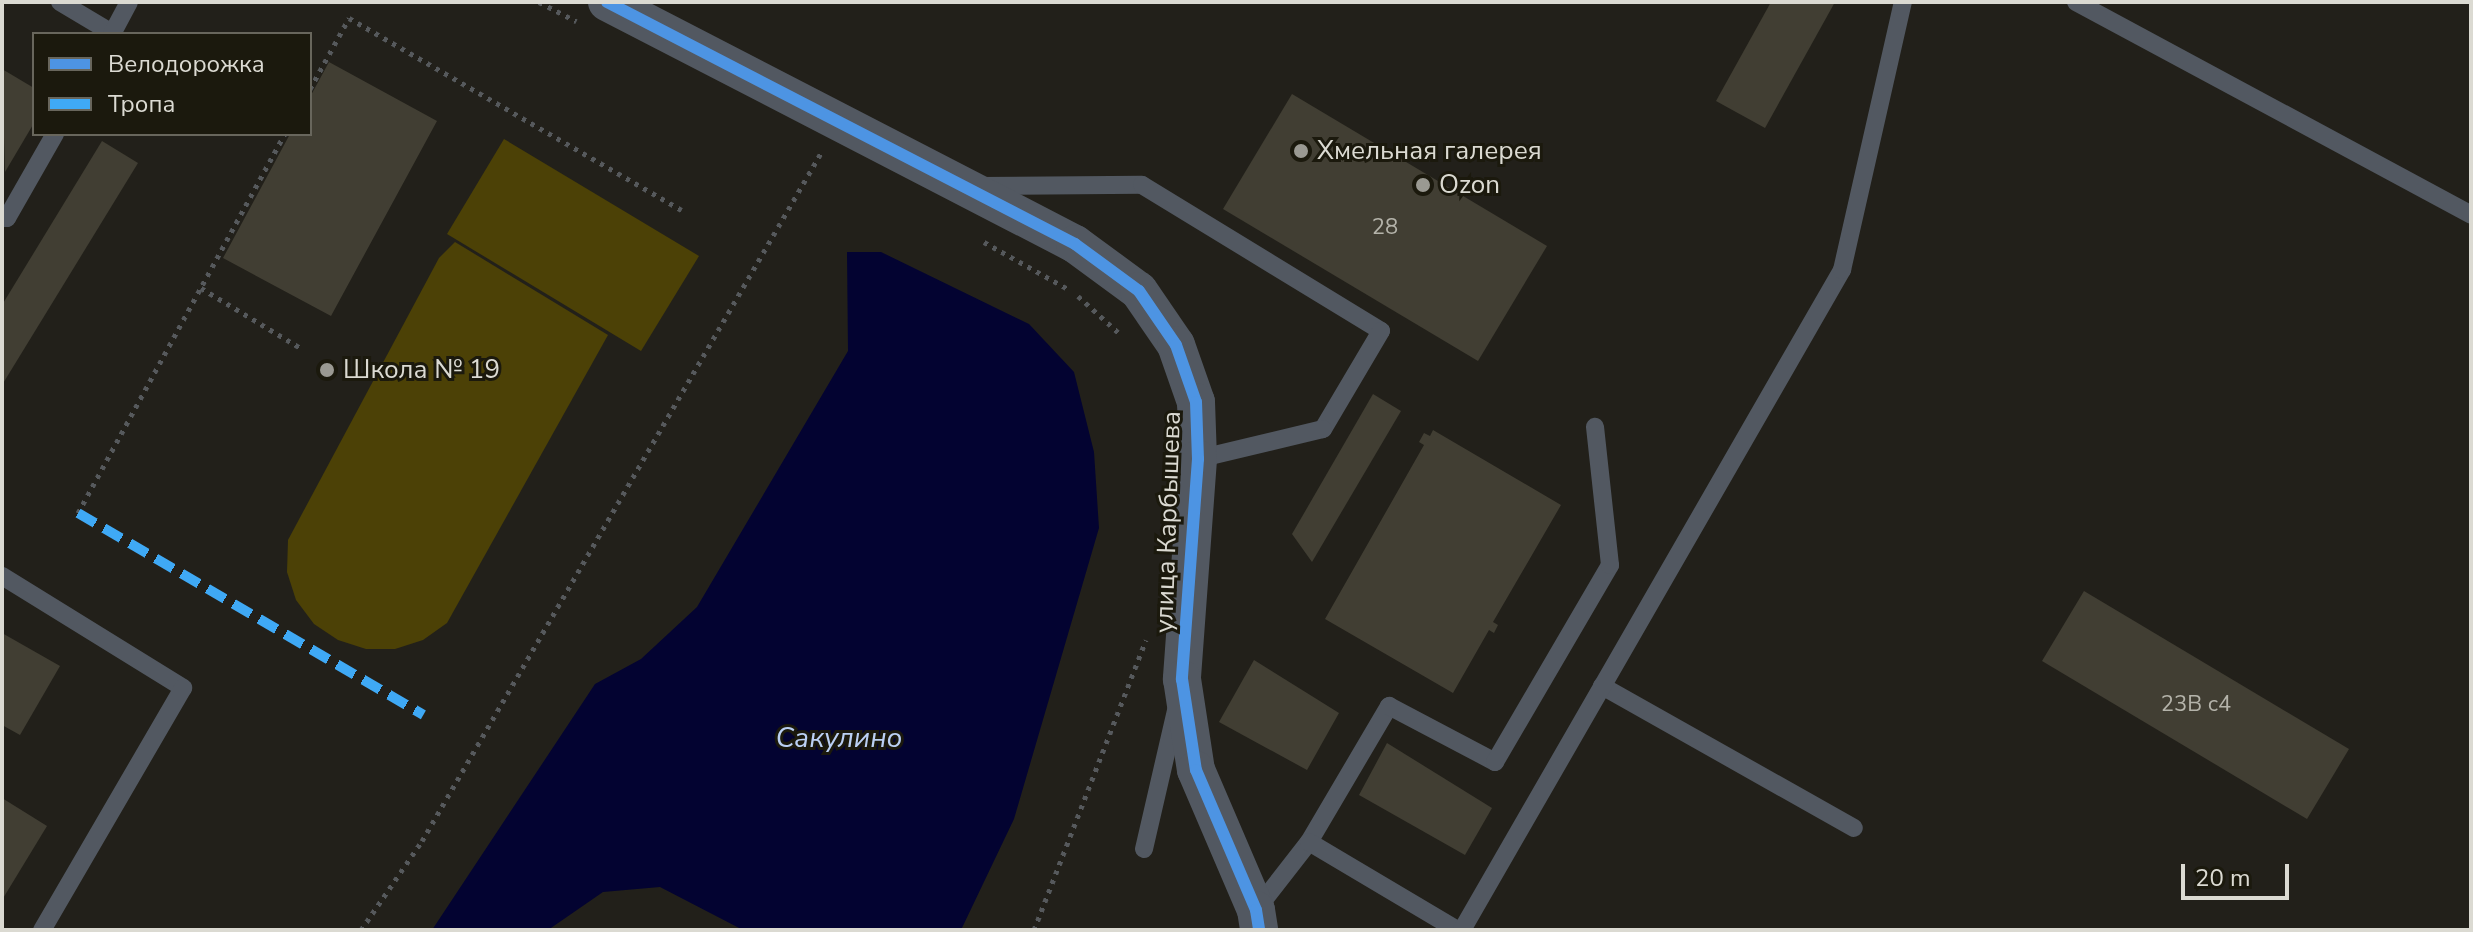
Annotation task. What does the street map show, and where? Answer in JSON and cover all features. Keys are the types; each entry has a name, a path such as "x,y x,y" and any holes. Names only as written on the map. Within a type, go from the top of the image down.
{"street":[{"name":"улица Карбышева","path":"607,2 1075,244 1139,291 1176,345 1196,402 1198,459 1182,679 1196,770 1258,920"}],"lane":[{"path":"60,2 109,32"},
{"path":"113,32 129,2"},
{"path":"1309,842 1459,930 1842,270 1903,2"},
{"path":"2076,2 2471,215"},
{"path":"2,218 7,218 54,136"},
{"path":"965,186 1142,185 1381,331 1323,429 1198,459"},
{"path":"1258,920 1309,842 1389,706 1495,762 1610,565 1595,427"},
{"path":"2,576 183,688 42,930"},
{"path":"1144,849 1182,679"},
{"path":"1602,686 1854,828"}],"path":[{"path":"312,85 349,18 682,210"},
{"path":"78,513 284,136"},
{"path":"361,930 422,841 820,152 834,160"},
{"path":"974,237 1072,291 1130,343"},
{"path":"201,288 302,349"},
{"path":"1034,930 1147,637"}],"shaded area":[{"path":"504,139 699,256 641,351 447,234"},
{"path":"455,242 608,335 447,623 423,640 395,649 366,649 338,640 314,624 296,600 287,572 288,540 439,258"}],"water":[{"name":"Сакулино","path":"847,252 881,252 1029,324 1074,372 1094,452 1099,528 1014,819 961,930 743,930 660,887 603,892 548,930 432,930 595,684 641,659 697,607 848,351"}],"building":[{"path":"1771,2 1835,2 1765,128 1716,101"},
{"path":"329,62 437,121 331,316 223,258 289,136 312,136 312,93"},
{"path":"2,69 32,87 32,126 5,172"},
{"path":"1292,94 1547,246 1478,361 1223,209"},
{"path":"102,141 138,163 2,385 2,305"},
{"path":"1373,394 1401,411 1312,562 1292,534"},
{"path":"1433,430 1561,505 1493,622 1498,625 1494,633 1489,630 1453,693 1325,619 1424,445 1419,442 1424,433 1430,436"},
{"path":"2084,591 2349,749 2307,819 2042,661"},
{"path":"2,633 60,666 20,735 2,725"},
{"path":"1254,660 1339,713 1307,770 1219,722"},
{"path":"1387,743 1492,808 1465,855 1359,795"},
{"path":"2,798 47,826 2,900"}],"marked path":[{"path":"78,513 423,715"}],"cycle path":[{"path":"607,2 1075,244 1139,291 1176,345 1196,402 1198,459 1182,679 1196,770 1256,910 1259,930"}],"place":[{"name":"Хмельная галерея","path":"1301,151"},
{"name":"Ozon","path":"1423,185"},
{"name":"Школа № 19","path":"327,370"}]}
